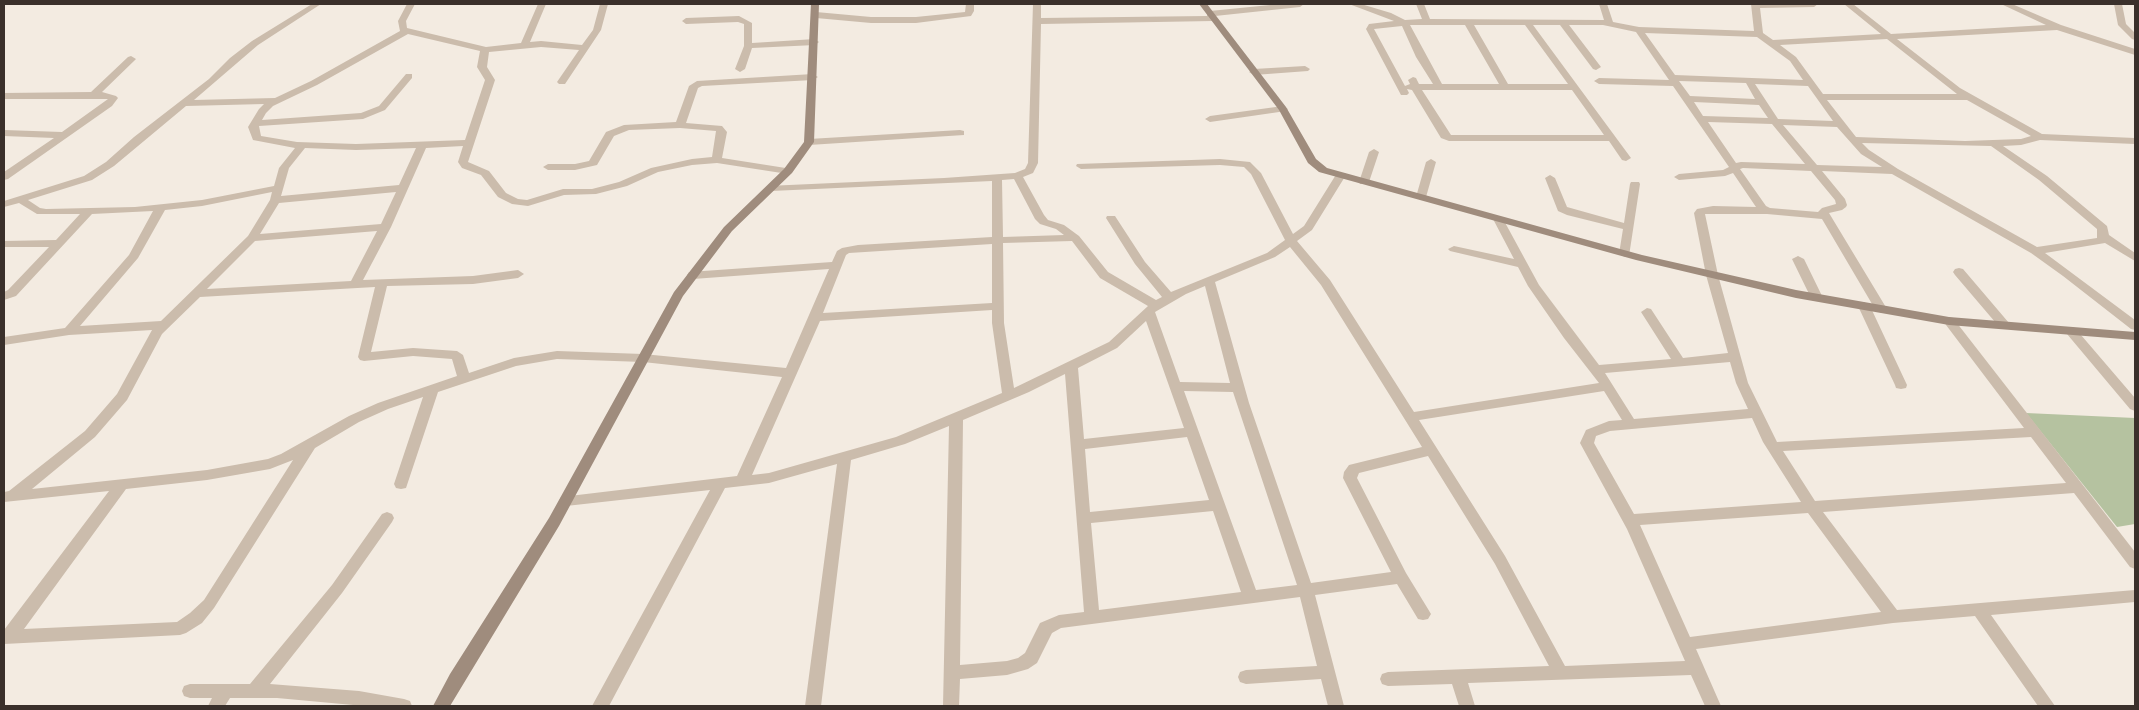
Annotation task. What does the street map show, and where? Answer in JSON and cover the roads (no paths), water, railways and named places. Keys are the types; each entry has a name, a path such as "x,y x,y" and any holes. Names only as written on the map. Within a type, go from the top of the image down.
{"street":[{"path":"4,204 70,184 96,173 110,164 138,139 185,103 255,43 317,4"},
{"path":"411,4 402,21 403,28 407,31 479,46 485,50 542,44 585,48"},
{"path":"526,45 542,4"},
{"path":"562,82 596,30 604,4"},
{"path":"441,706 566,501 678,295 728,229 788,170 809,142 816,9 871,20 916,20 968,14 970,4"},
{"path":"771,188 996,178 1017,176 1029,171 1033,163 1037,4"},
{"path":"1203,4 1283,109 1312,161 1323,170 1625,254 1817,298 1949,321 2135,336"},
{"path":"1037,21 1211,16 1300,4"},
{"path":"1353,4 1364,6 1402,22 1439,87"},
{"path":"1420,4 1426,22"},
{"path":"1603,4 1609,23"},
{"path":"1759,34 1755,5 1814,4"},
{"path":"1848,4 1945,81 1969,97 2040,137"},
{"path":"2005,4 2058,27 2135,52"},
{"path":"2118,4 2122,25 2134,35"},
{"path":"686,21 739,19 746,21 748,23 748,46 740,68"},
{"path":"1574,87 1439,87 1414,84 1402,90 1370,29 1372,26 1379,24 1402,22 1562,22 1609,23 1639,30 1759,34 1793,59 1840,124 1865,152 1894,171 2035,251 2067,273 2135,326"},
{"path":"1468,22 1505,87"},
{"path":"1527,22 1626,158"},
{"path":"1562,22 1596,67"},
{"path":"1771,43 1891,38 2058,27"},
{"path":"1639,30 1757,203 1767,211"},
{"path":"407,31 314,83 277,101 262,111 253,127 257,138 302,145 356,147 470,143"},
{"path":"748,46 814,42"},
{"path":"485,50 482,67 490,80 463,162 466,166 485,172 502,195 516,202 528,203 563,192 592,192 623,184 655,170 670,166 717,160 788,170"},
{"path":"94,95 131,59"},
{"path":"1254,72 1305,69"},
{"path":"255,123 363,116 382,108 409,76"},
{"path":"680,125 694,86 700,83 813,76"},
{"path":"1748,80 1775,122 1840,200 1842,205 1823,212 1881,310"},
{"path":"1599,82 1748,80 1810,83"},
{"path":"1414,84 1445,136 1449,138 1611,138"},
{"path":"4,96 107,95 113,98 113,100 4,177"},
{"path":"1820,97 1969,97"},
{"path":"1686,99 1762,102"},
{"path":"185,103 277,101"},
{"path":"1210,119 1283,109"},
{"path":"1700,119 1840,124"},
{"path":"548,167 575,167 592,163 610,134 618,129 627,127 680,125 719,128 722,132 717,160"},
{"path":"4,133 65,134"},
{"path":"809,142 960,133"},
{"path":"1853,140 1950,144 2021,142 2040,137 2073,137 2135,141"},
{"path":"1993,143 2042,178 2103,228 2103,240 2098,242 2035,251"},
{"path":"8,496 90,434 122,397 157,332 252,238 277,194 284,168 302,145"},
{"path":"354,286 385,227 422,145"},
{"path":"1364,182 1374,152"},
{"path":"1081,166 1220,162 1246,164 1256,173 1291,240 1326,283 1500,560 1561,673"},
{"path":"1421,198 1432,162"},
{"path":"1679,177 1724,173 1747,165 1894,171"},
{"path":"566,501 769,478 900,441 1009,395 1113,345 1152,309 1168,298 1271,255 1308,228 1341,175"},
{"path":"1017,176 1039,217 1044,222 1060,227 1075,238 1104,275 1152,309 1176,386 1251,597"},
{"path":"996,178 998,323 1009,395"},
{"path":"1550,178 1562,209 1571,213 1629,227"},
{"path":"1625,254 1635,184"},
{"path":"20,199 37,211 46,212 135,210 277,194 403,188"},
{"path":"69,331 134,256 161,207"},
{"path":"1825,216 1767,211 1712,210 1699,213 1712,275 1742,383 1756,413 1774,447 1811,506 1893,617"},
{"path":"4,296 12,292 89,211"},
{"path":"1111,218 1141,264 1168,298"},
{"path":"1498,219 1534,286 1608,386 1630,423"},
{"path":"252,238 385,227"},
{"path":"2103,236 2135,258"},
{"path":"742,481 816,317 841,254 846,250 997,240 1075,238"},
{"path":"4,244 59,243"},
{"path":"1454,249 1523,265"},
{"path":"1798,258 1817,298"},
{"path":"693,275 837,265"},
{"path":"1959,272 2005,326"},
{"path":"198,293 473,280 518,274"},
{"path":"1209,280 1238,388 1306,590 1336,706"},
{"path":"382,283 364,357 414,352 457,355 464,378"},
{"path":"816,317 998,306"},
{"path":"1864,306 1901,385"},
{"path":"1647,312 1679,362"},
{"path":"1949,321 2135,563"},
{"path":"4,341 69,331 164,325"},
{"path":"2072,331 2135,406"},
{"path":"8,496 248,469 286,458 354,419 383,406 514,362 558,355 643,358 790,373"},
{"path":"1595,370 1735,357"},
{"path":"1071,365 1092,617"},
{"path":"1176,386 1238,388"},
{"path":"1411,417 1608,386"},
{"path":"401,484 432,390"},
{"path":"1713,706 1629,520 1587,443 1591,433 1610,426 1756,413"},
{"path":"951,706 956,417"},
{"path":"1078,445 1192,432"},
{"path":"1774,447 2034,432"},
{"path":"7,636 180,628 196,618 209,604 310,444"},
{"path":"1423,614 1401,577 1350,478 1350,472 1354,469 1432,450"},
{"path":"813,706 845,456"},
{"path":"7,636 122,484"},
{"path":"600,706 721,484"},
{"path":"1629,520 2076,488"},
{"path":"1084,518 1218,504"},
{"path":"254,691 337,589 387,518"},
{"path":"951,673 1007,668 1022,664 1031,658 1046,628 1059,622 1401,577"},
{"path":"1685,644 1893,617 2135,596"},
{"path":"1978,609 2047,706"},
{"path":"1388,679 1696,668"},
{"path":"1246,677 1327,672"},
{"path":"1458,677 1467,706"},
{"path":"190,691 277,691 359,698 404,706"},
{"path":"216,706 225,691"}]}
